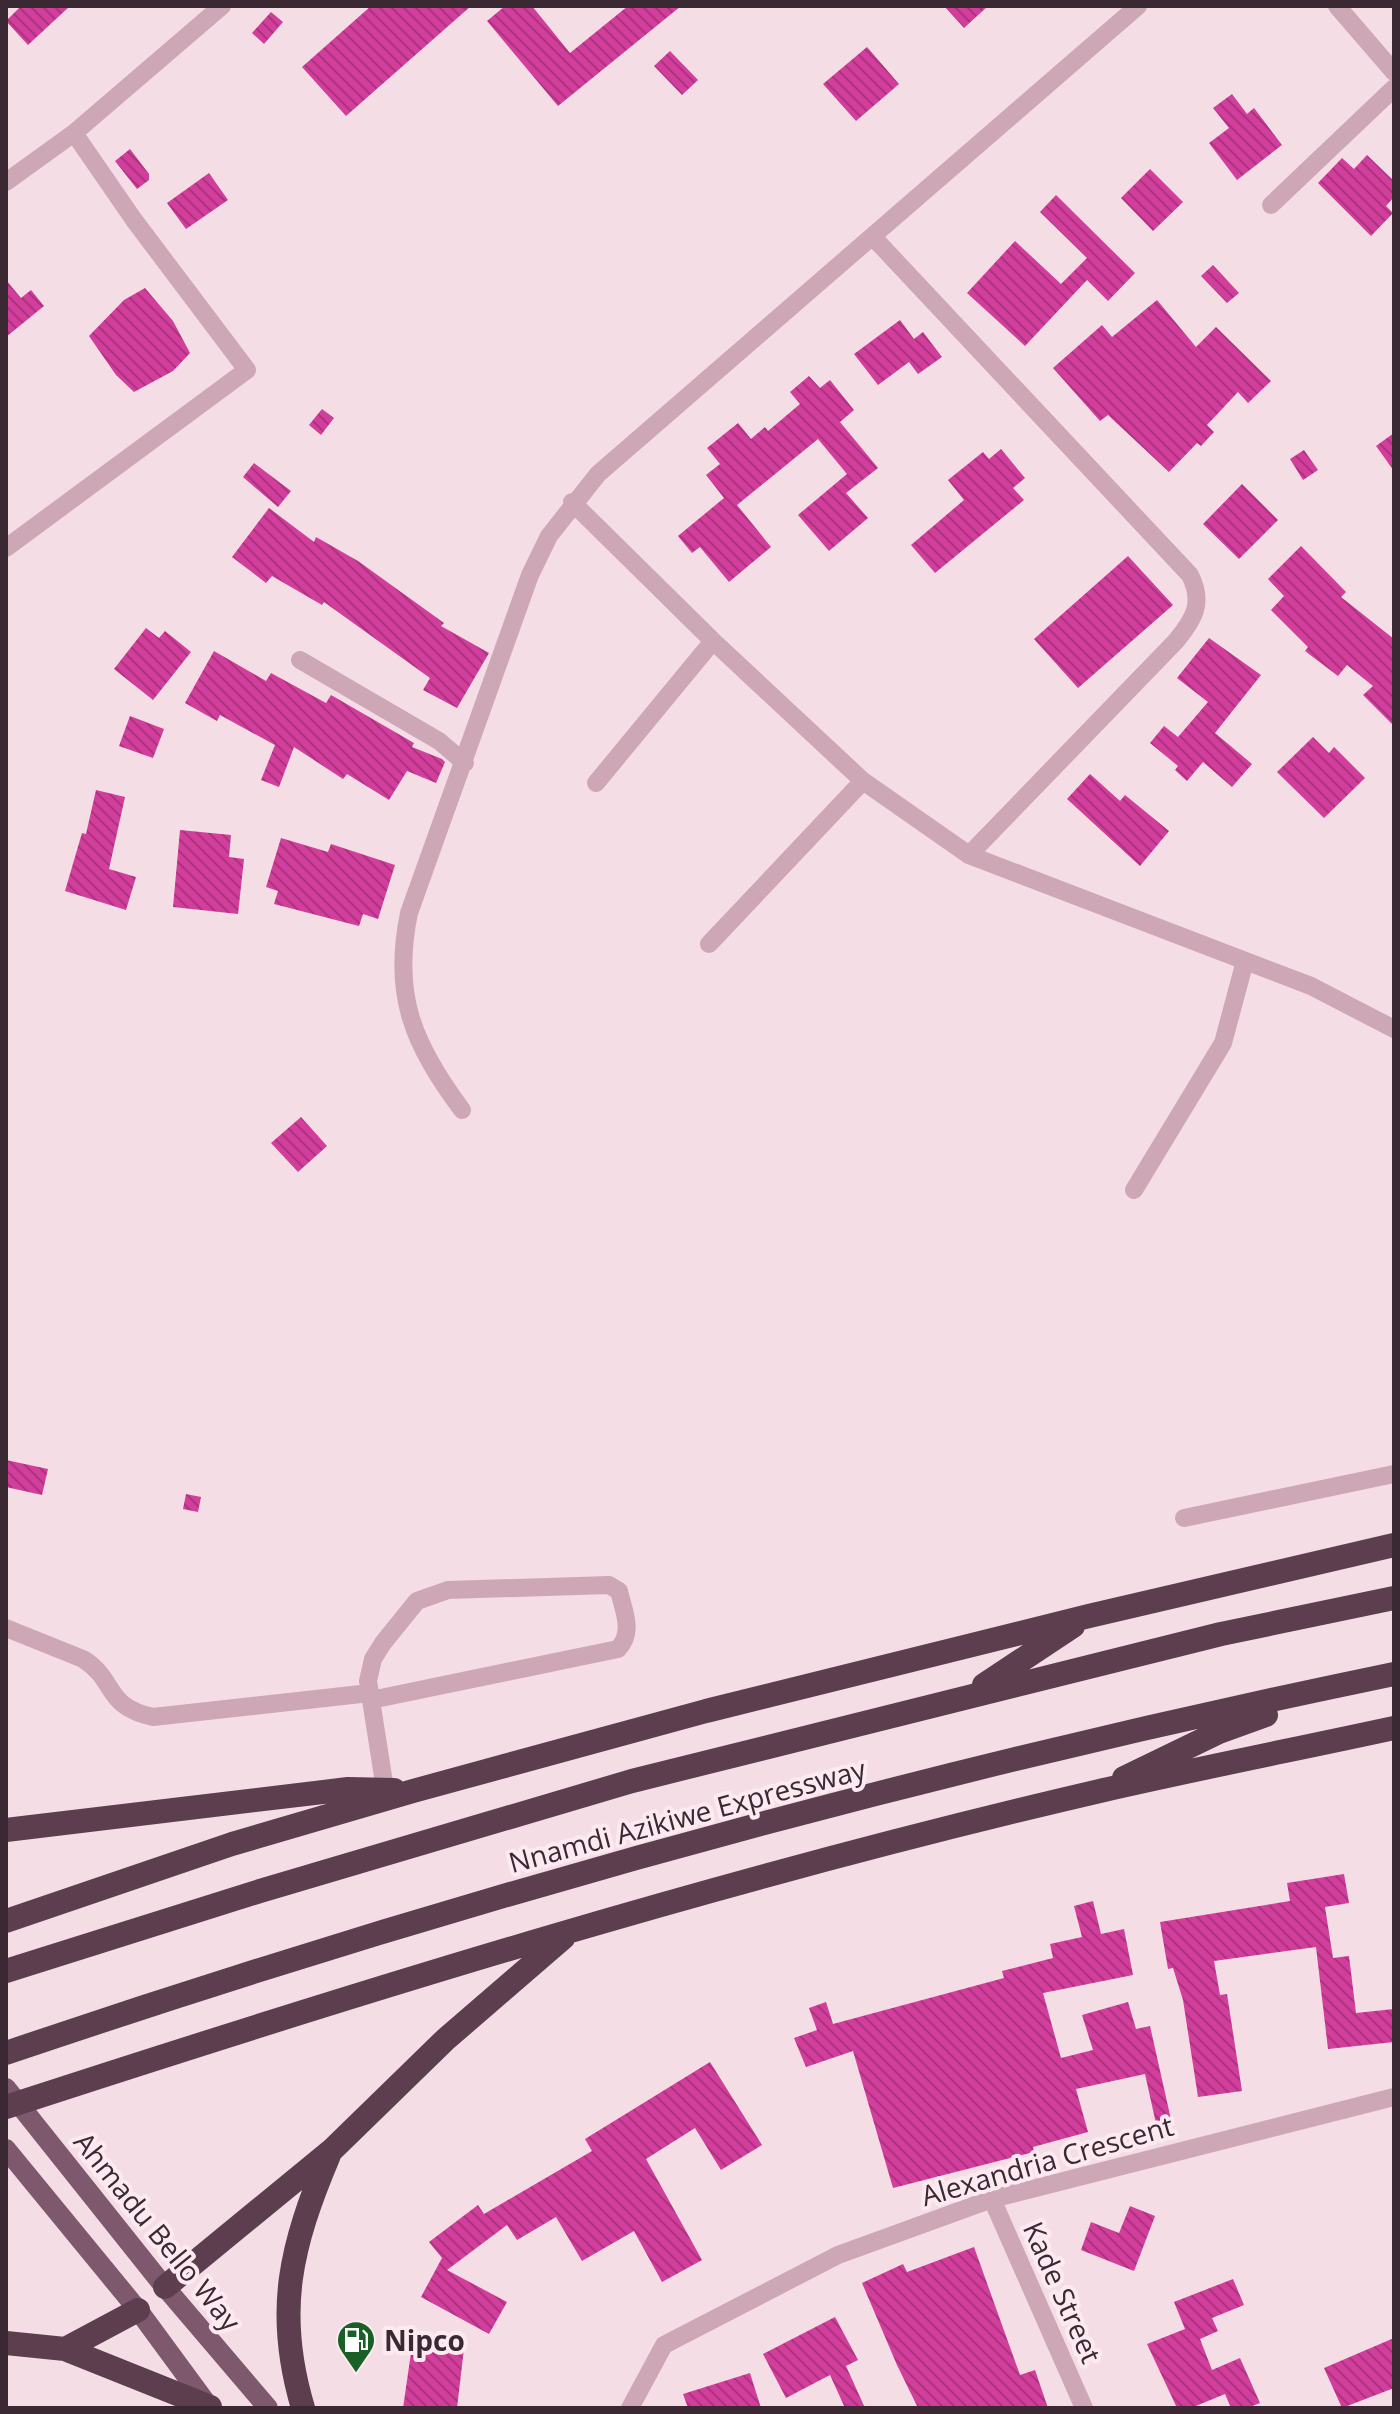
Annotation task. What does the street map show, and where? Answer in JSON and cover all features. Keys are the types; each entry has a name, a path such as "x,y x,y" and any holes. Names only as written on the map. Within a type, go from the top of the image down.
{"highway":[{"path":"6,1921 232,1844 706,1711 1089,1616 1394,1545"},
{"name":"Nnamdi Azikiwe Expressway","path":"6,1971 260,1891 632,1781 1221,1634 1394,1598"},
{"path":"969,1695 1089,1616"},
{"name":"Nnamdi Azikiwe Expressway","path":"6,2053 498,1896 835,1805 1297,1694 1394,1674"},
{"path":"1101,1791 1143,1767 1280,1708 1297,1694"},
{"path":"6,2107 265,2022 571,1931 1101,1791 1394,1728"},
{"path":"6,1830 348,1789 413,1791"},
{"path":"165,2287 332,2150 446,2039 571,1931"},
{"path":"303,2408 288,2328 288,2277 304,2215 332,2150"},
{"path":"65,2349 138,2310"},
{"path":"6,2343 65,2349 210,2408"}],"main road":[{"name":"Ahmadu Bello Way","path":"6,2088 165,2287 268,2408"},
{"path":"6,2149 138,2310 210,2408"}],"street":[{"path":"6,182 74,133 222,6"},
{"path":"462,1110 416,1032 404,997 401,973 409,913 530,575 549,536 572,502 609,463 1138,6"},
{"path":"1337,6 1394,72"},
{"path":"1271,205 1394,88"},
{"path":"6,548 247,370 126,209 74,133"},
{"path":"873,237 1190,575 1198,590 1198,604 1192,621 1176,641 969,855"},
{"path":"572,502 713,641 863,781 969,855 1311,986 1394,1029"},
{"path":"596,783 713,641"},
{"path":"300,660 439,741 465,763"},
{"path":"709,944 863,781"},
{"path":"1134,1190 1214,1062 1223,1043 1245,961"},
{"path":"1184,1518 1394,1474"},
{"path":"6,1628 93,1665 114,1698 129,1712 153,1717 370,1696 618,1649 626,1640 628,1627 619,1591 609,1585 433,1593 417,1601 373,1659 368,1681 370,1696 385,1789"},
{"name":"Alexandria Crescent","path":"630,2408 664,2345 838,2255 992,2199 1394,2097"},
{"name":"Kade Street","path":"992,2199 1084,2408"}],"building":[{"path":"21,6 70,6 28,45 6,21"},
{"path":"371,6 471,6 346,116 302,67"},
{"path":"505,6 532,6 570,53 628,6 681,6 558,106 487,21"},
{"path":"944,6 988,6 964,28"},
{"path":"271,12 283,22 264,44 252,33"},
{"path":"867,47 899,84 856,121 823,84"},
{"path":"670,51 698,80 682,95 654,66"},
{"path":"1232,94 1247,114 1254,108 1282,145 1237,180 1209,143 1229,128 1213,108"},
{"path":"130,149 149,174 149,180 137,189 115,161"},
{"path":"1367,155 1394,181 1394,197 1386,206 1393,213 1371,236 1318,183 1342,158 1354,169"},
{"path":"1150,169 1183,202 1153,231 1121,198"},
{"path":"209,173 228,200 186,229 167,203"},
{"path":"1056,195 1135,273 1108,301 1087,280 1025,346 967,293 1015,241 1061,284 1087,258 1040,212"},
{"path":"1213,265 1239,293 1227,303 1201,276"},
{"path":"6,280 21,298 31,290 44,306 6,337"},
{"path":"145,288 173,321 190,353 173,371 134,392 116,375 89,336 124,300"},
{"path":"1157,300 1196,347 1216,327 1271,381 1248,403 1238,392 1207,425 1214,432 1201,446 1197,443 1169,472 1108,415 1100,421 1053,368 1102,325 1112,337"},
{"path":"900,320 914,339 923,332 942,357 918,374 909,362 878,385 854,354"},
{"path":"809,376 820,388 830,380 854,410 840,422 878,468 846,493 868,518 829,551 798,515 847,474 818,439 737,505 771,547 729,582 700,547 692,553 678,536 724,498 706,475 720,464 707,448 738,423 751,439 765,427 768,431 800,404 790,392"},
{"path":"322,409 334,418 321,435 309,425"},
{"path":"1394,433 1394,471 1376,446"},
{"path":"1001,449 1025,478 1013,488 1024,500 935,573 911,545 964,500 948,480 983,452 989,459"},
{"path":"1304,450 1318,470 1303,480 1290,459"},
{"path":"254,463 291,491 278,507 243,477"},
{"path":"1242,484 1278,520 1239,559 1203,524"},
{"path":"269,508 314,542 316,537 358,561 444,623 441,626 489,653 457,708 423,690 430,678 324,602 322,605 272,576 266,583 232,557"},
{"path":"1301,546 1346,592 1341,597 1394,639 1394,726 1363,695 1373,686 1347,665 1338,676 1305,651 1308,647 1271,610 1284,596 1268,579"},
{"path":"1128,556 1173,605 1078,688 1034,639"},
{"path":"146,628 159,638 165,631 191,652 153,700 114,669"},
{"path":"1209,638 1261,675 1215,733 1252,764 1232,787 1203,762 1187,781 1175,770 1178,766 1150,743 1164,726 1178,737 1208,702 1177,678"},
{"path":"214,651 266,681 271,673 326,703 331,695 414,743 412,747 442,759 445,762 436,783 407,771 389,800 347,774 343,779 294,747 279,787 261,780 275,745 220,715 217,721 185,703"},
{"path":"130,716 164,729 153,758 119,746"},
{"path":"1313,737 1329,753 1334,747 1365,778 1324,818 1277,772"},
{"path":"1090,774 1120,801 1125,795 1169,831 1140,866 1067,799"},
{"path":"96,790 125,797 109,869 136,877 126,910 65,891 82,833 86,834"},
{"path":"180,830 231,835 229,857 244,859 238,914 173,907"},
{"path":"281,838 328,852 331,844 395,865 378,919 363,914 359,926 274,904 278,891 266,887"},
{"path":"301,1117 327,1146 298,1172 271,1143"},
{"path":"6,1460 48,1469 42,1495 6,1487"},
{"path":"186,1494 201,1497 198,1512 183,1509"},
{"path":"1344,1874 1349,1903 1325,1907 1333,1958 1349,1956 1356,2013 1394,2009 1394,2042 1328,2049 1316,1947 1214,1961 1220,1995 1227,1994 1242,2091 1198,2097 1183,2000 1173,1968 1168,1969 1160,1922 1290,1901 1287,1883"},
{"path":"1093,1901 1101,1934 1124,1929 1133,1975 1043,1993 1061,2058 1093,2050 1082,2015 1128,2002 1136,2029 1150,2026 1172,2124 1157,2128 1145,2074 1076,2089 1088,2132 1033,2147 1034,2152 893,2188 853,2051 806,2067 794,2038 817,2030 809,2008 826,2002 833,2024 1004,1978 1002,1971 1053,1958 1050,1944 1082,1937 1074,1906"},
{"path":"710,2062 762,2145 721,2170 695,2128 646,2159 702,2260 662,2282 634,2231 582,2261 556,2217 517,2240 507,2225 447,2270 507,2302 489,2334 421,2297 442,2258 429,2242 478,2205 484,2214 592,2151 585,2139"},
{"path":"1130,2206 1155,2216 1134,2271 1081,2250 1091,2222 1119,2233"},
{"path":"974,2247 1020,2375 1035,2370 1048,2408 918,2408 897,2365 862,2283 903,2264 907,2272"},
{"path":"1233,2279 1244,2305 1212,2318 1218,2331 1200,2339 1212,2370 1240,2358 1260,2403 1247,2408 1231,2408 1225,2394 1191,2408 1177,2408 1147,2344 1185,2329 1174,2302"},
{"path":"835,2317 858,2360 846,2366 865,2408 845,2408 830,2375 786,2398 763,2354"},
{"path":"414,2332 465,2340 457,2408 403,2408"},
{"path":"1394,2338 1394,2388 1342,2408 1324,2368"},
{"path":"750,2373 761,2408 688,2408 683,2394"}],"place":[{"name":"Nipco","path":"356,2374"}]}
